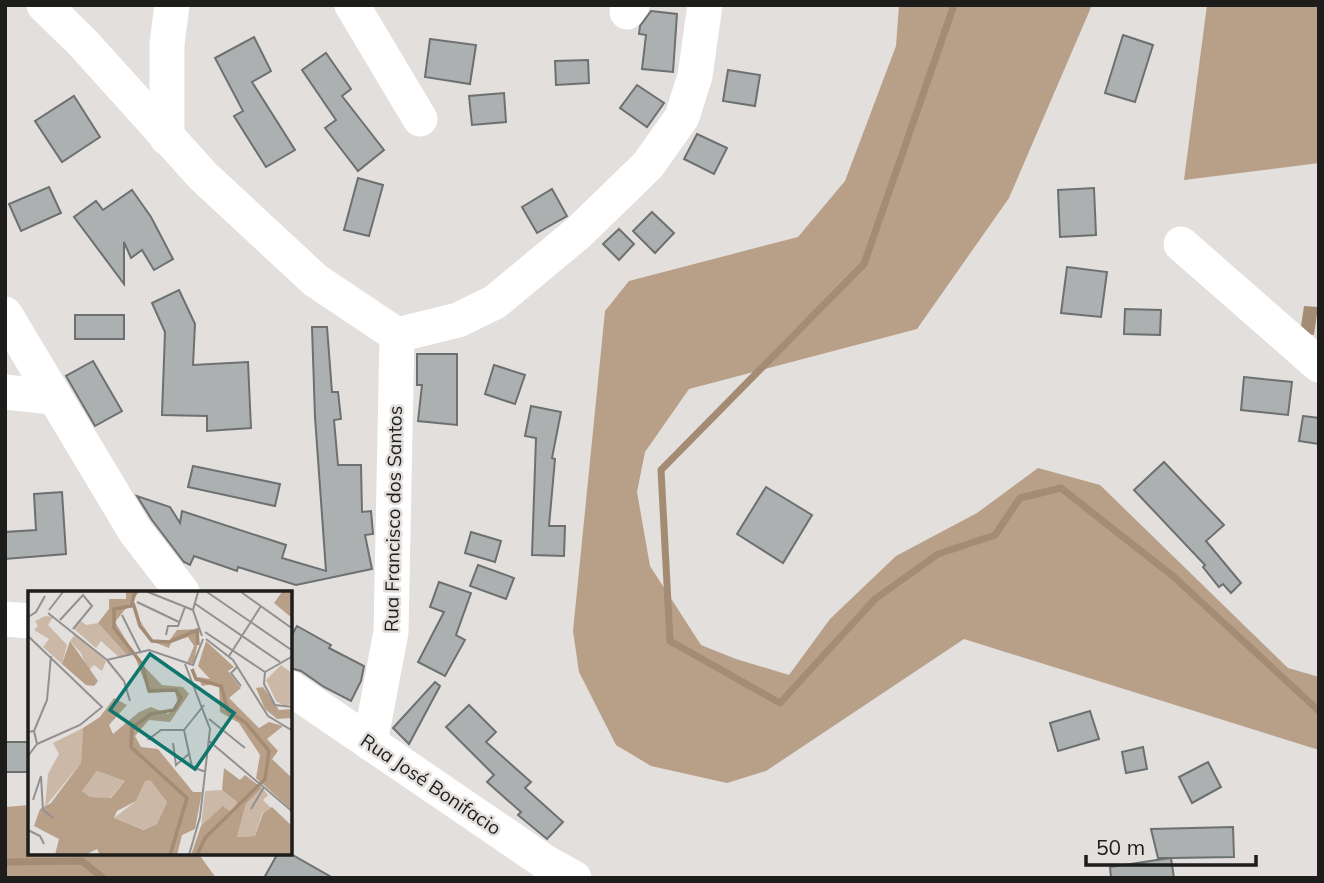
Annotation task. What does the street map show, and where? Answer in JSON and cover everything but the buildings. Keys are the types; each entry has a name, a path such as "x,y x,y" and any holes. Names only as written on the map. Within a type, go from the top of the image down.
{"street":[{"path":"44,5 83,43 203,176 316,279 397,335 458,320 495,302 578,233 648,165 682,117 695,76 705,5"},
{"path":"167,138 167,44 172,5"},
{"path":"352,5 420,119"},
{"path":"1181,243 1319,365"},
{"path":"5,314 135,531 180,591"},
{"name":"Rua Francisco dos Santos","path":"370,743 391,632 397,335"},
{"path":"5,392 53,397"},
{"path":"5,619 28,621"},
{"name":"Rua José Bonifacio","path":"292,689 545,862 574,878"}],"shaded area":[{"path":"899,5 1092,5 1009,198 917,329 689,389 645,452 637,492 650,566 701,645 789,675 830,619 896,556 977,513 1038,468 1100,485 1288,668 1319,677 1319,750 964,639 766,771 727,783 651,766 616,745 579,672 573,631 605,311 629,281 798,237 845,181 896,46"},
{"path":"1207,5 1319,5 1319,163 1184,180"},
{"path":"1304,306 1318,307 1314,335 1300,333"},
{"path":"28,805 28,855 199,855 216,878 5,878 5,807"}],"waterway":[{"path":"954,5 864,264 661,470 670,641 780,703 875,599 938,554 995,535 1020,498 1061,488 1174,577 1319,711"},
{"path":"5,862 82,861 103,878"}]}
